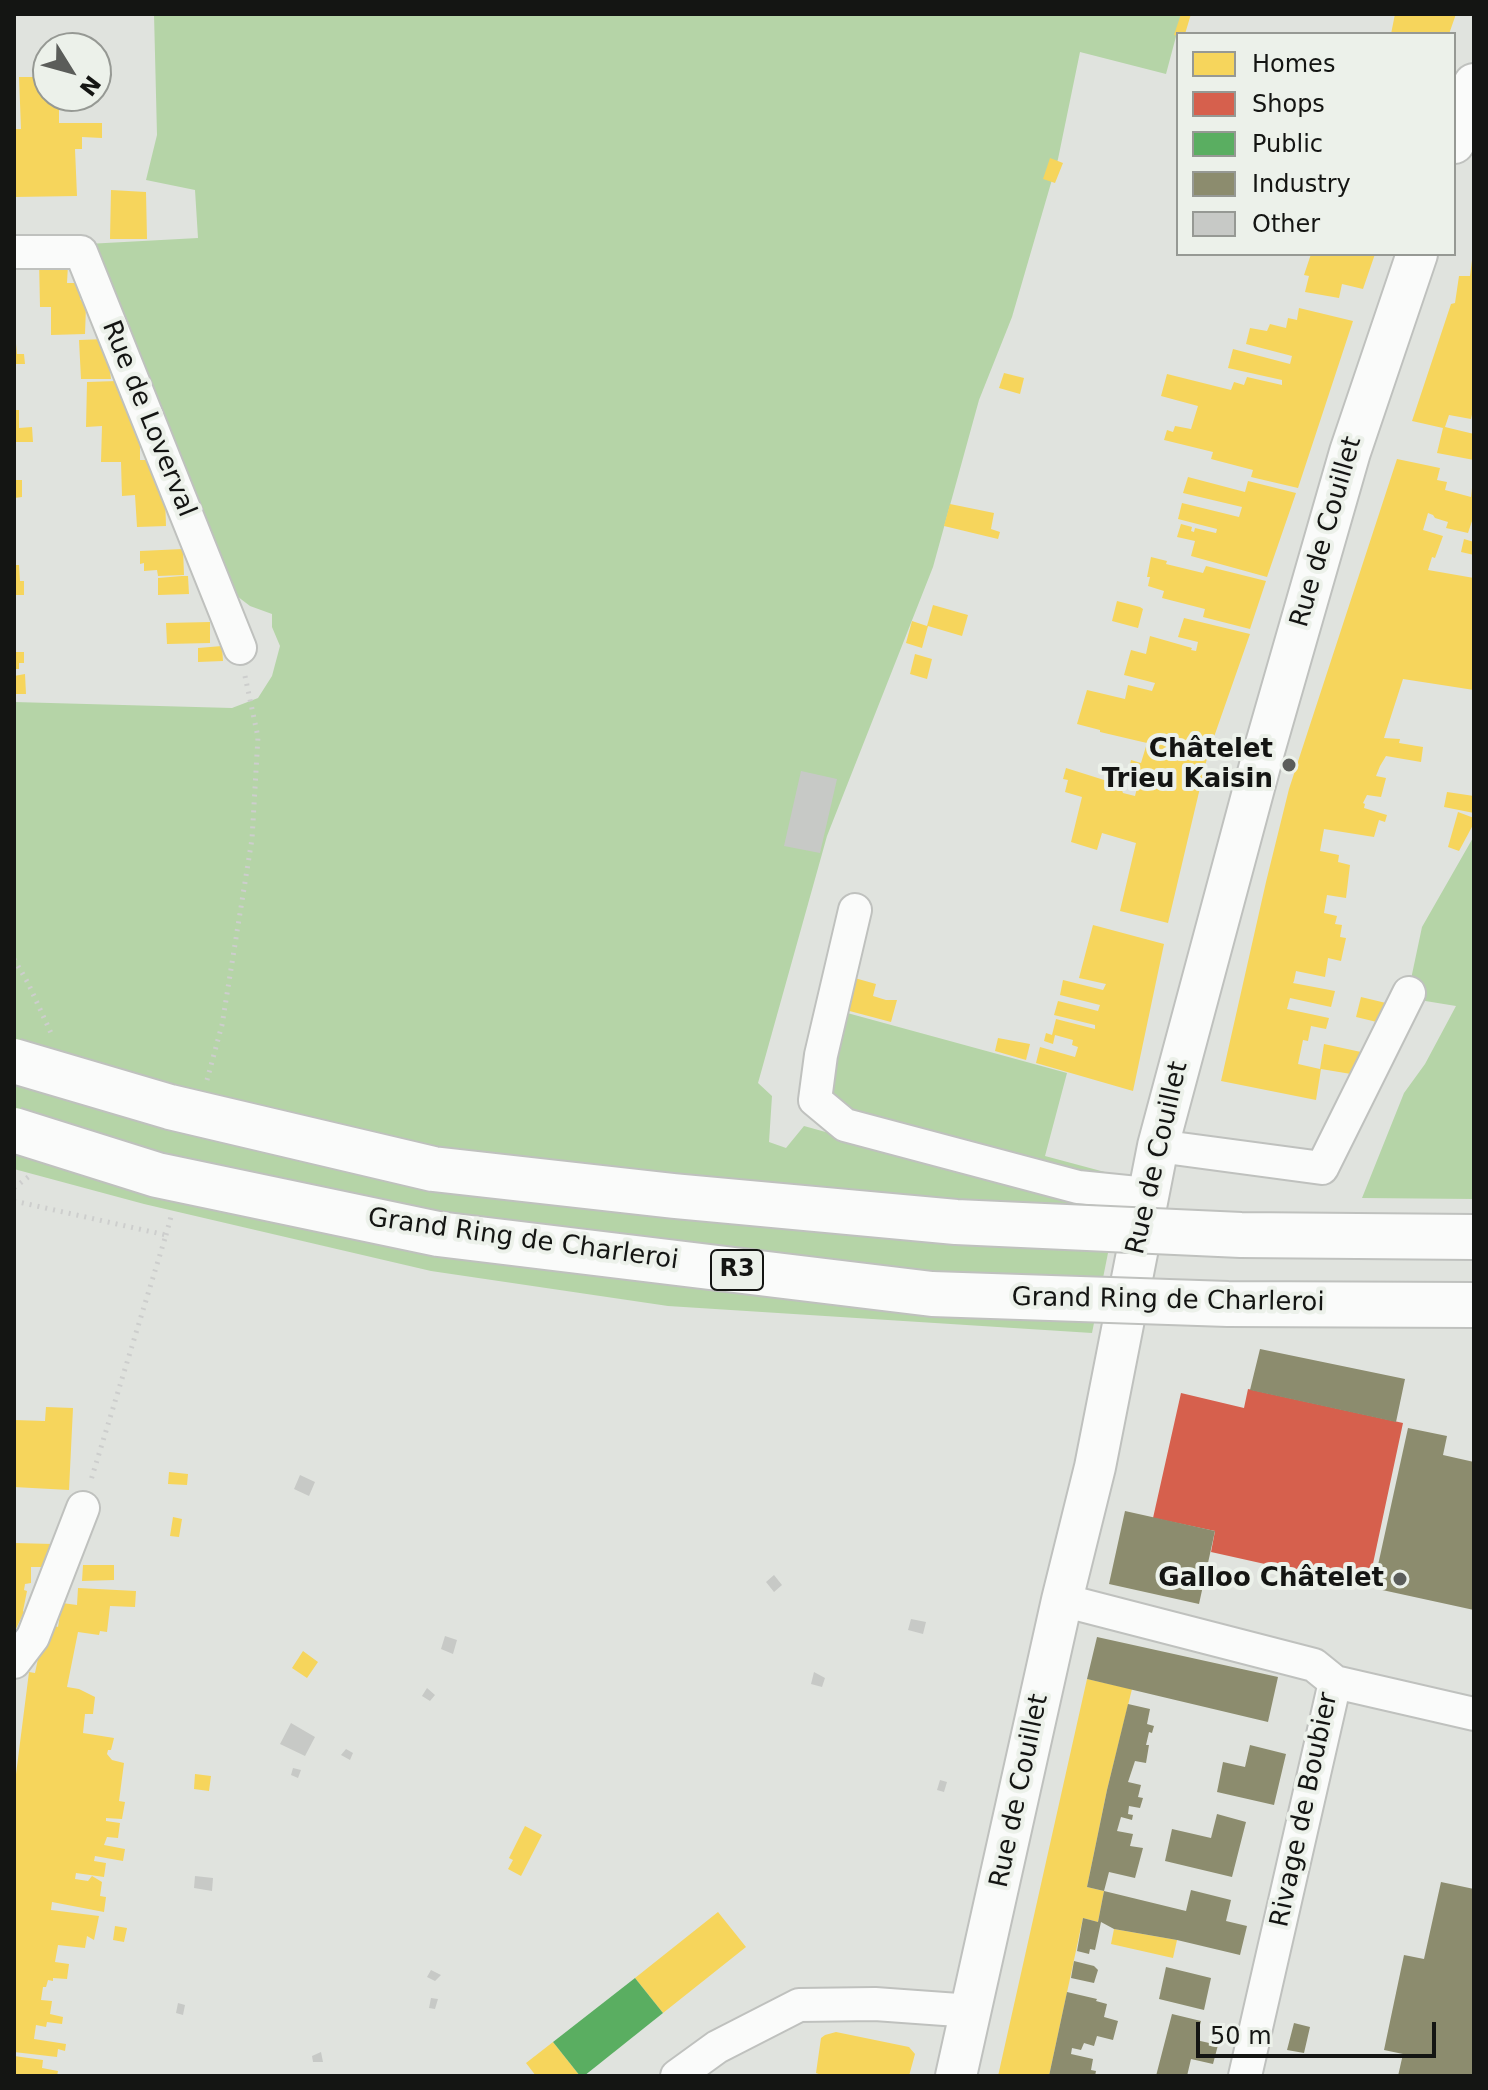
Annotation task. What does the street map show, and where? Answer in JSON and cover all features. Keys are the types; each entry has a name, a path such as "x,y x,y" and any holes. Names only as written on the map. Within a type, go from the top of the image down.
{"highway":[{"path":"14,1061 170,1107 433,1169 956,1222 1241,1235 1474,1237"},
{"name":"Grand Ring de Charleroi","path":"14,1130 157,1175 438,1234 932,1294 1228,1304 1474,1305"}],"main road":[{"path":"1456,137 1474,84"},
{"name":"Rue de Couillet","path":"956,2076 1062,1600 1095,1467 1158,1146 1262,758 1337,498 1416,256"}],"street":[{"name":"Rue de Loverval","path":"14,252 81,252 240,648"},
{"path":"855,910 821,1055 815,1100 845,1125 1078,1187 1147,1194"},
{"path":"1158,1146 1322,1168 1409,993"},
{"path":"14,1662 33,1637 83,1508"},
{"name":"Rivage de Boubier","path":"1062,1600 1314,1665 1335,1682 1245,2076"},
{"path":"1335,1682 1474,1714"},
{"path":"677,2076 717,2047 799,2005 875,2004 972,2011"}],"path":[{"path":"206,1085 222,1025 252,839 258,737 240,648"},
{"path":"14,1201 166,1235"},
{"path":"83,1508 174,1205"}],"green space":[{"path":"154,14 1182,14 1166,74 1080,52 1058,159 1012,317 979,400 933,567 827,836 758,1083 772,1096 769,1142 786,1148 804,1126 1120,1193 1092,1333 668,1306 431,1271 144,1204 14,1169 14,702 232,708 258,698 272,676 280,646 272,627 272,614 250,606 229,590 87,244 198,238 195,190 146,180 157,135"},
{"path":"1474,836 1474,1199 1362,1198 1404,1093 1425,1064 1456,1006 1407,998 1422,927"},
{"path":"840,1011 1067,1073 1045,1156 1116,1175 1115,1184 866,1115 825,1096"}],"building: Homes":[{"path":"1181,14 1191,14 1186,32 1176,32 1174,35"},
{"path":"1395,14 1456,14 1450,32 1391,32"},
{"path":"19,77 32,77 32,112 59,112 59,123 102,123 102,138 82,137 82,149 75,149 77,196 14,197 14,129 21,129"},
{"path":"1050,158 1063,163 1055,183 1043,179"},
{"path":"111,190 146,192 147,239 110,239"},
{"path":"1310,256 1374,256 1363,289 1342,284 1339,298 1305,292 1309,276 1304,275"},
{"path":"39,260 68,265 67,283 80,283 80,299 86,306 85,334 51,335 51,307 40,307"},
{"path":"1472,260 1474,405 1471,419 1449,415 1445,427 1474,434 1474,460 1437,453 1443,428 1412,421 1451,304 1455,303 1459,276 1470,276"},
{"path":"1299,308 1353,321 1298,488 1251,477 1253,470 1211,459 1213,452 1164,440 1167,430 1173,432 1175,426 1191,429 1198,406 1161,396 1167,374 1231,390 1234,382 1244,385 1247,377 1282,385 1282,380 1228,368 1233,349 1290,364 1292,356 1246,344 1250,328 1267,331 1270,324 1286,328 1288,318 1297,320"},
{"path":"106,339 111,379 81,379 79,340"},
{"path":"14,344 17,354 24,354 25,364 14,364"},
{"path":"1004,373 1024,378 1020,394 999,388"},
{"path":"117,381 140,426 140,460 151,460 165,495 166,526 137,527 135,495 122,496 121,462 101,462 102,426 86,427 87,382"},
{"path":"14,410 19,410 19,428 32,427 33,442 14,442"},
{"path":"1397,459 1440,468 1437,480 1447,482 1445,490 1471,497 1474,489 1474,515 1468,533 1446,528 1448,522 1428,513 1423,530 1443,536 1428,570 1474,578 1474,690 1403,679 1384,738 1400,739 1399,743 1423,747 1421,762 1386,756 1376,776 1386,778 1381,797 1367,795 1363,803 1364,808 1387,815 1385,822 1379,820 1374,837 1324,829 1320,851 1339,855 1338,862 1350,865 1346,898 1327,895 1324,913 1337,916 1335,924 1342,925 1340,937 1346,938 1341,961 1328,958 1325,977 1296,971 1293,983 1335,991 1331,1007 1290,998 1287,1009 1329,1018 1326,1029 1311,1026 1308,1041 1303,1040 1298,1064 1320,1069 1324,1044 1361,1052 1357,1075 1321,1069 1316,1100 1221,1081 1289,789"},
{"path":"1188,477 1245,492 1248,481 1296,493 1267,577 1191,556 1195,541 1177,537 1181,524 1192,527 1191,531 1194,532 1195,528 1216,533 1217,529 1178,519 1182,503 1239,517 1242,507 1183,493"},
{"path":"14,480 22,480 22,497 14,498"},
{"path":"950,504 994,513 991,529 1000,532 998,539 944,526"},
{"path":"1464,539 1474,542 1474,555 1461,552"},
{"path":"183,549 184,575 158,576 157,570 144,571 144,563 140,564 140,551"},
{"path":"1151,557 1203,573 1206,566 1266,581 1250,629 1203,617 1205,609 1162,598 1164,591 1148,586"},
{"path":"14,565 19,565 24,595 14,595"},
{"path":"188,576 189,594 158,595 158,578"},
{"path":"1117,601 1143,609 1138,628 1112,621"},
{"path":"933,605 968,615 962,636 928,626 922,648 906,643 912,621 927,626"},
{"path":"1184,618 1250,634 1208,754 1168,923 1120,911 1136,843 1102,833 1097,850 1071,842 1082,797 1065,792 1068,780 1063,779 1066,768 1120,785 1123,793 1135,796 1139,780 1128,777 1131,760 1141,763 1147,743 1077,724 1087,690 1125,699 1128,685 1152,691 1155,683 1124,675 1131,650 1146,654 1150,636 1196,651 1198,642 1178,637"},
{"path":"210,622 210,643 167,644 166,623"},
{"path":"222,646 223,661 198,662 198,648"},
{"path":"14,652 24,652 24,663 19,663 19,669 14,669"},
{"path":"915,654 932,659 927,679 910,674"},
{"path":"25,674 26,694 14,694 14,676"},
{"path":"1447,792 1474,796 1474,813 1444,807"},
{"path":"1458,812 1474,818 1459,851 1448,847"},
{"path":"1093,925 1164,944 1133,1091 1036,1063 1040,1047 1075,1057 1078,1047 1072,1045 1073,1040 1055,1035 1053,1044 1044,1041 1046,1033 1052,1035 1056,1019 1095,1029 1095,1025 1054,1015 1058,1001 1098,1011 1100,1005 1060,995 1063,980 1103,990 1106,984 1079,978"},
{"path":"851,977 876,984 873,996 897,1000 891,1022 842,1009"},
{"path":"1361,997 1386,1003 1381,1023 1356,1017"},
{"path":"998,1038 1030,1044 1026,1060 995,1051"},
{"path":"46,1407 73,1408 69,1490 14,1487 14,1420 45,1421"},
{"path":"169,1472 188,1474 187,1485 168,1484"},
{"path":"173,1517 182,1519 179,1537 170,1536"},
{"path":"14,1543 53,1544 42,1567 31,1567 31,1583 25,1584 24,1590 27,1591 24,1612 14,1633"},
{"path":"83,1565 114,1565 114,1580 82,1581"},
{"path":"78,1588 136,1591 135,1607 110,1606 107,1632 100,1631 99,1635 78,1632 67,1687 95,1697 93,1714 85,1714 83,1733 114,1738 107,1754 112,1760 124,1763 119,1801 125,1802 122,1819 106,1818 106,1821 120,1823 118,1838 107,1837 104,1845 125,1849 123,1861 95,1856 94,1861 106,1863 104,1877 76,1873 75,1879 88,1881 92,1876 102,1882 100,1896 106,1897 104,1912 52,1902 51,1910 99,1916 94,1940 87,1936 85,1948 58,1945 55,1962 69,1964 67,1979 53,1978 43,1987 41,2000 52,2001 50,2014 63,2017 62,2024 47,2022 46,2027 36,2025 34,2039 66,2044 65,2051 58,2049 57,2057 14,2052 14,1790 29,1672 35,1673 50,1624 58,1627 62,1603 77,1605"},
{"path":"303,1651 318,1662 307,1678 292,1668"},
{"path":"1087,1679 1132,1689 1087,1887 1104,1891 1098,1922 1083,1918 1049,2076 998,2076"},
{"path":"195,1774 211,1776 209,1791 194,1789"},
{"path":"525,1826 542,1835 521,1876 508,1869 513,1860 509,1858"},
{"path":"718,1912 746,1947 663,2013 635,1978"},
{"path":"115,1926 127,1928 124,1942 113,1940"},
{"path":"1114,1929 1177,1940 1173,1958 1111,1944"},
{"path":"836,2032 909,2047 915,2054 909,2076 824,2076 816,2073 821,2038"},
{"path":"553,2042 580,2076 536,2076 526,2063"},
{"path":"14,2056 43,2060 42,2068 58,2071 57,2076 14,2076"}],"building: Shops":[{"path":"1248,1389 1403,1423 1368,1587 1211,1552 1215,1531 1153,1518 1181,1393 1244,1408"}],"building: Public":[{"path":"635,1978 663,2013 584,2076 580,2076 553,2042"}],"building: Industry":[{"path":"1260,1349 1405,1379 1396,1422 1250,1390"},
{"path":"1408,1428 1447,1436 1443,1455 1474,1462 1474,1610 1373,1588"},
{"path":"1125,1511 1215,1531 1199,1604 1109,1584"},
{"path":"1097,1637 1278,1677 1268,1722 1087,1679"},
{"path":"1128,1704 1150,1709 1147,1724 1154,1726 1146,1745 1149,1745 1146,1763 1135,1761 1128,1782 1141,1785 1138,1797 1143,1798 1140,1808 1129,1806 1128,1814 1133,1815 1132,1820 1121,1817 1117,1831 1133,1834 1130,1846 1143,1848 1135,1878 1109,1872 1104,1891 1087,1887"},
{"path":"1250,1745 1286,1754 1274,1805 1217,1792 1223,1762 1245,1767"},
{"path":"1217,1814 1246,1822 1232,1877 1165,1861 1172,1829 1211,1838"},
{"path":"1441,1882 1474,1889 1474,2076 1398,2076 1403,2054 1384,2050 1404,1955 1424,1959"},
{"path":"1191,1890 1231,1900 1226,1921 1247,1926 1240,1955 1114,1929 1101,1922 1095,1950 1090,1949 1089,1954 1077,1951 1083,1918 1098,1922 1104,1891 1186,1911"},
{"path":"1074,1961 1098,1970 1094,1983 1071,1978"},
{"path":"1166,1967 1211,1978 1204,2010 1159,1999"},
{"path":"1067,1992 1107,2004 1104,2017 1118,2021 1113,2040 1097,2036 1094,2046 1084,2043 1081,2050 1072,2048 1071,2054 1093,2059 1091,2070 1096,2071 1095,2076 1049,2076"},
{"path":"1172,2014 1201,2021 1196,2040 1218,2045 1213,2064 1191,2059 1187,2076 1156,2076"},
{"path":"1294,2023 1310,2027 1304,2053 1287,2050"}],"building: Other":[{"path":"801,771 837,779 820,853 784,846"},
{"path":"300,1475 315,1482 309,1496 294,1489"},
{"path":"774,1575 782,1585 774,1592 766,1582"},
{"path":"911,1619 926,1622 923,1634 908,1630"},
{"path":"445,1636 457,1640 453,1654 441,1649"},
{"path":"814,1672 825,1678 822,1687 811,1684"},
{"path":"427,1688 435,1695 430,1701 422,1696"},
{"path":"291,1723 315,1737 305,1756 280,1744"},
{"path":"346,1749 353,1753 350,1760 341,1755"},
{"path":"293,1768 301,1770 298,1778 291,1775"},
{"path":"940,1780 947,1782 944,1792 937,1790"},
{"path":"195,1876 213,1878 212,1891 194,1888"},
{"path":"431,1970 441,1975 435,1981 427,1977"},
{"path":"431,1998 438,1999 435,2009 429,2008"},
{"path":"178,2003 185,2005 183,2015 176,2013"},
{"path":"321,2052 323,2062 313,2062 312,2056"}],"place":[{"name":"Châtelet Trieu Kaisin","path":"1289,765"},
{"name":"Galloo Châtelet","path":"1400,1579"}]}
